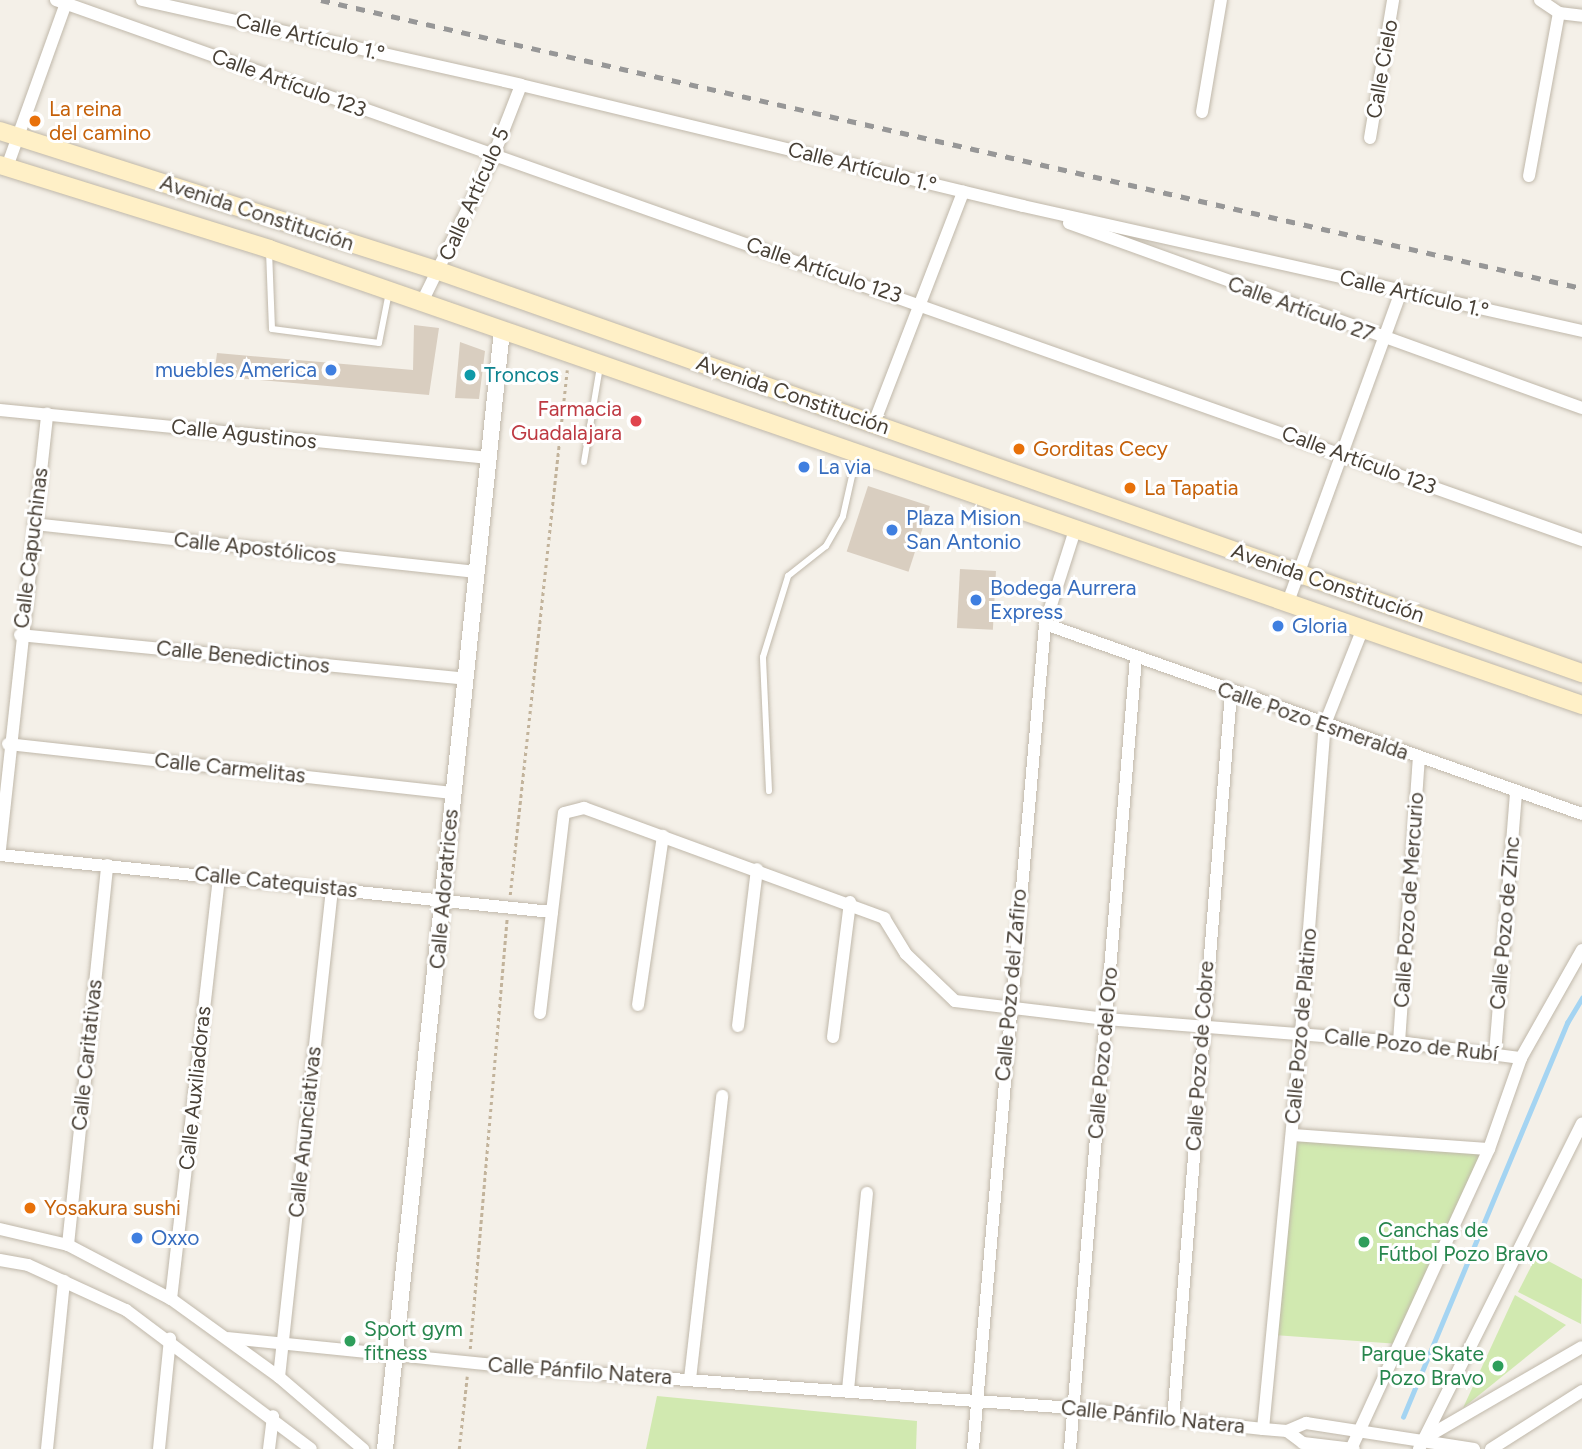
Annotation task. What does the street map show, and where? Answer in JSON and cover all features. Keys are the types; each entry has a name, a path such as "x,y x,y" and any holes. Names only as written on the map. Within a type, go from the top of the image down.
{"main road":[{"name":"Avenida Constitución","path":"0,131 439,271 1582,673"},
{"name":"Avenida Constitución","path":"4,166 269,249 1076,527 1582,705"}],"street":[{"name":"Calle Artículo 1.º","path":"142,0 521,85 1023,206 1582,331"},
{"path":"1202,112 1221,0"},
{"name":"Calle Cielo","path":"1370,138 1393,0"},
{"path":"1540,0 1559,13 1582,16"},
{"path":"4,166 18,136 63,1"},
{"name":"Calle Artículo 123","path":"63,1 493,157 922,304 1582,540"},
{"path":"1529,176 1559,13"},
{"name":"Calle Artículo 5","path":"422,302 493,157 521,85"},
{"path":"874,423 964,192"},
{"name":"Calle Artículo 27","path":"1023,206 1386,341 1582,408"},
{"path":"1288,602 1301,572 1341,454 1386,341 1401,291"},
{"name":"Calle Adoratrices","path":"385,1449 502,330"},
{"name":"Calle Agustinos","path":"0,410 487,458"},
{"name":"Calle Capuchinas","path":"0,849 8,744 47,414"},
{"name":"Calle Apostólicos","path":"34,524 477,572"},
{"name":"Calle Pozo del Zafiro","path":"973,1449 1008,1010 1045,624 1076,527"},
{"name":"Calle Pozo Esmeralda","path":"1045,624 1231,693 1582,814"},
{"name":"Calle Pozo de Platino","path":"1263,1429 1301,1033 1325,724 1363,628"},
{"name":"Calle Benedictinos","path":"20,635 465,679"},
{"name":"Calle Pozo del Oro","path":"1070,1449 1136,658"},
{"name":"Calle Pozo de Cobre","path":"1173,1420 1202,1027 1231,693"},
{"name":"Calle Carmelitas","path":"8,744 453,793"},
{"name":"Calle Pozo de Mercurio","path":"1399,1042 1419,758"},
{"name":"Calle Pozo de Zinc","path":"1495,1054 1516,793"},
{"name":"Calle Pozo de Rubí","path":"552,912 564,813 584,808 850,902 884,918 906,954 947,998 972,1005 1106,1019 1399,1042 1521,1058"},
{"path":"638,1005 663,836"},
{"name":"Calle Catequistas","path":"0,855 552,912"},
{"name":"Calle Caritativas","path":"68,1245 107,865"},
{"path":"738,1026 757,869"},
{"name":"Calle Auxiliadoras","path":"171,1299 219,876"},
{"name":"Calle Anunciativas","path":"279,1377 332,888"},
{"path":"834,1037 850,902"},
{"path":"540,1013 552,912"},
{"path":"1287,1431 1299,1446 1353,1449 1489,1149 1521,1058 1582,950"},
{"path":"690,1379 722,1096"},
{"path":"1422,1444 1582,1124"},
{"path":"1292,1135 1489,1149"},
{"path":"848,1390 867,1193"},
{"path":"0,1229 68,1245 171,1299 279,1377 363,1449"},
{"path":"0,1260 28,1265 126,1310 170,1339 273,1416 311,1449"},
{"path":"47,1449 64,1281"},
{"name":"Calle Pánfilo Natera","path":"228,1338 283,1340 394,1353 690,1379 1073,1408 1287,1431 1306,1423 1362,1429 1422,1444 1474,1449"},
{"path":"159,1449 170,1339"},
{"path":"1422,1444 1582,1347"},
{"path":"1491,1449 1582,1391"},
{"path":"269,1449 273,1416"},
{"path":"1299,1446 1306,1423"}],"lane":[{"path":"269,249 272,329 379,343 389,290"},
{"path":"584,462 601,364"},
{"path":"769,791 763,657 788,576 826,546 843,516 858,453"}],"green space":[{"name":"Canchas de Fútbol Pozo Bravo","path":"1293,1136 1487,1150 1399,1344 1274,1335"},
{"path":"1537,1255 1582,1279 1581,1324 1518,1292"},
{"name":"Parque Skate Pozo Bravo","path":"1515,1295 1566,1325 1463,1408"},
{"path":"657,1396 917,1421 916,1449 646,1449"}],"building":[{"path":"414,325 439,328 429,395 214,376 217,353 413,370"},
{"name":"Troncos","path":"460,342 485,351 479,399 455,398"},
{"name":"Plaza Mision San Antonio","path":"868,486 930,506 908,572 847,552"},
{"name":"Bodega Aurrera Express","path":"960,569 996,571 993,630 957,628"}],"waterway":[{"path":"1403,1417 1567,1023 1582,998"}],"railway":[{"path":"321,0 1582,288"}],"place":[{"name":"La reina del camino","path":"35,121"},
{"name":"muebles America","path":"331,370"},
{"name":"Troncos","path":"470,375"},
{"name":"Farmacia Guadalajara","path":"636,421"},
{"name":"Gorditas Cecy","path":"1019,449"},
{"name":"La via","path":"804,467"},
{"name":"La Tapatia","path":"1130,488"},
{"name":"Plaza Mision San Antonio","path":"892,530"},
{"name":"Bodega Aurrera Express","path":"976,600"},
{"name":"Gloria","path":"1278,626"},
{"name":"Yosakura sushi","path":"30,1208"},
{"name":"Oxxo","path":"137,1238"},
{"name":"Canchas de Fútbol Pozo Bravo","path":"1364,1242"},
{"name":"Sport gym fitness","path":"350,1341"},
{"name":"Parque Skate Pozo Bravo","path":"1498,1366"}]}
